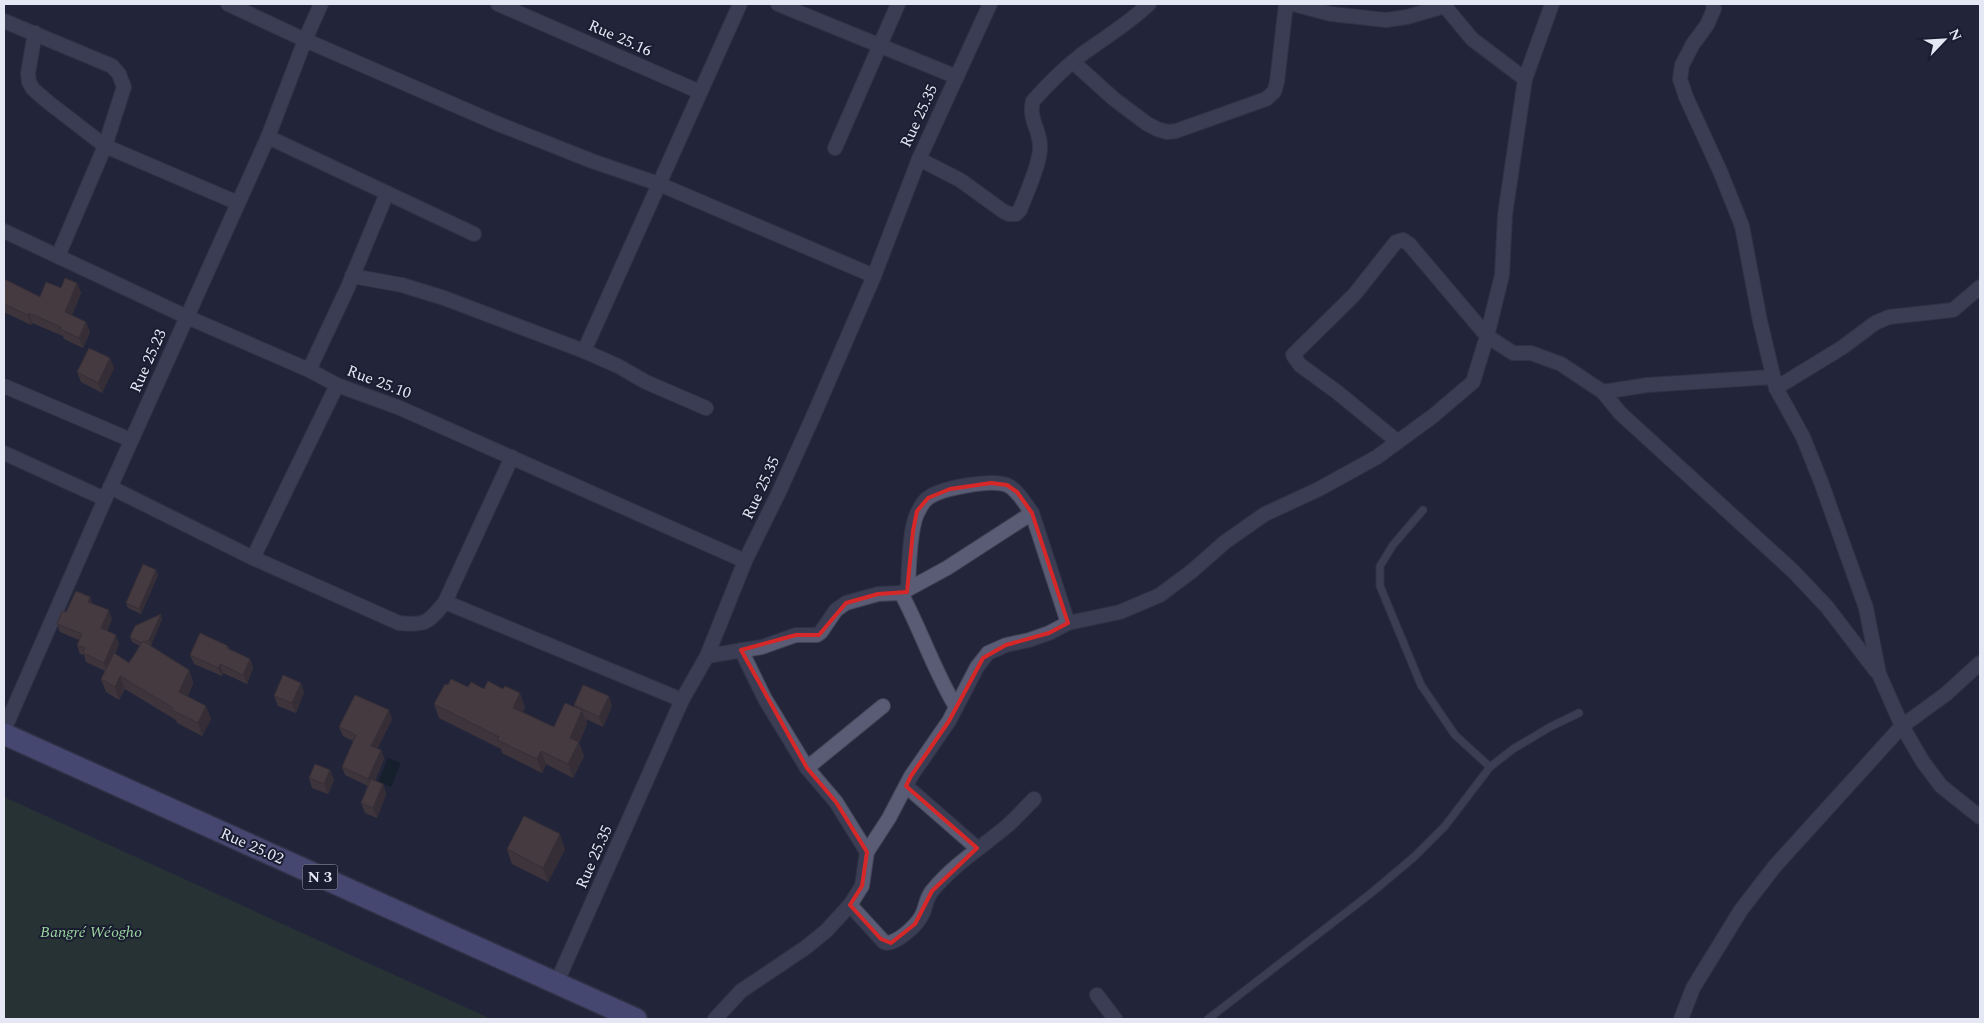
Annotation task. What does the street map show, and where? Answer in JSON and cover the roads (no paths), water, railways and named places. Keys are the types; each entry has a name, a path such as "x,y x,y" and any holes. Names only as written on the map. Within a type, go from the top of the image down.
{"main road":[{"name":"Rue 25.02","path":"4,734 636,1019"}],"street":[{"path":"228,4 305,40 496,123 592,161 659,184 874,276"},
{"name":"Rue 25.23","path":"4,730 131,440 268,137 305,40 321,4"},
{"name":"Rue 25.16","path":"498,4 700,92"},
{"path":"584,351 740,4"},
{"path":"778,4 956,77"},
{"path":"835,148 898,4"},
{"name":"Rue 25.35","path":"556,984 682,700 707,656 745,561 779,492 874,276 918,159 990,4"},
{"path":"918,159 960,180 1003,211 1009,214 1016,214 1020,210 1040,146 1030,109 1033,101 1072,62 1132,20 1149,4"},
{"path":"1072,62 1146,123 1157,130 1176,131 1266,99 1274,92 1278,82 1286,4"},
{"path":"1293,4 1331,14 1386,20 1407,17 1444,5 1472,39 1525,79"},
{"path":"715,1019 741,991 805,948 826,931 850,905 862,886 868,852 906,786 956,707 977,667 988,653 1006,645 1049,633 1068,623 1120,612 1160,595 1192,571 1225,542 1265,514 1351,472 1377,457 1433,416 1473,382 1502,276 1505,215 1525,79 1552,4"},
{"path":"1713,4 1714,9 1707,25 1693,44 1682,65 1680,79 1742,226 1774,383 1803,437 1822,482 1866,608 1879,674 1902,726 1923,762 1941,786 1980,817"},
{"path":"4,21 112,66 119,74 124,87 106,146 58,256"},
{"path":"35,33 28,72 33,89 106,146 238,203"},
{"path":"268,137 474,234"},
{"path":"308,370 330,328 387,193"},
{"name":"Rue 25.10","path":"4,231 187,317 308,370 336,385 400,408 745,561"},
{"path":"1398,442 1337,392 1300,365 1294,358 1293,353 1354,295 1396,242 1403,240 1409,244 1487,336 1514,353 1531,353 1562,364 1603,392 1620,412 1793,571 1827,607 1879,674"},
{"path":"352,276 402,285 444,298 584,351 618,366 646,382 706,408"},
{"path":"1603,392 1647,385 1774,383 1843,347 1875,323 1889,317 1953,310 1980,287"},
{"path":"253,558 336,385"},
{"path":"4,386 131,440"},
{"path":"4,453 108,493 399,623 416,625 431,620 445,602 512,457"},
{"path":"956,707 941,682 905,591 912,531 918,511 928,498 950,489 991,483 1007,485 1017,492 1032,514 1068,623"},
{"path":"707,656 762,647 796,634 817,635 836,610 846,603 878,594 905,591 947,568 1032,514"},
{"path":"445,602 682,700"},
{"path":"741,650 765,699 806,768 836,802 868,852"},
{"path":"1681,1019 1693,988 1747,903 1781,859 1902,726 1946,694 1980,663"},
{"path":"806,768 884,706"},
{"path":"906,786 977,848"},
{"path":"850,905 884,942 887,944 893,942 921,917 926,899 956,866 1007,826 1034,799"},
{"path":"1097,995 1115,1019"}],"lane":[{"path":"1422,510 1393,545 1380,566 1380,586 1421,685 1455,735 1490,767"},
{"path":"1208,1019 1370,894 1414,857 1445,826 1490,767 1513,749 1550,727 1580,713"}],"park label":[{"name":"Bangré Wéogho","path":"91,932"}]}
